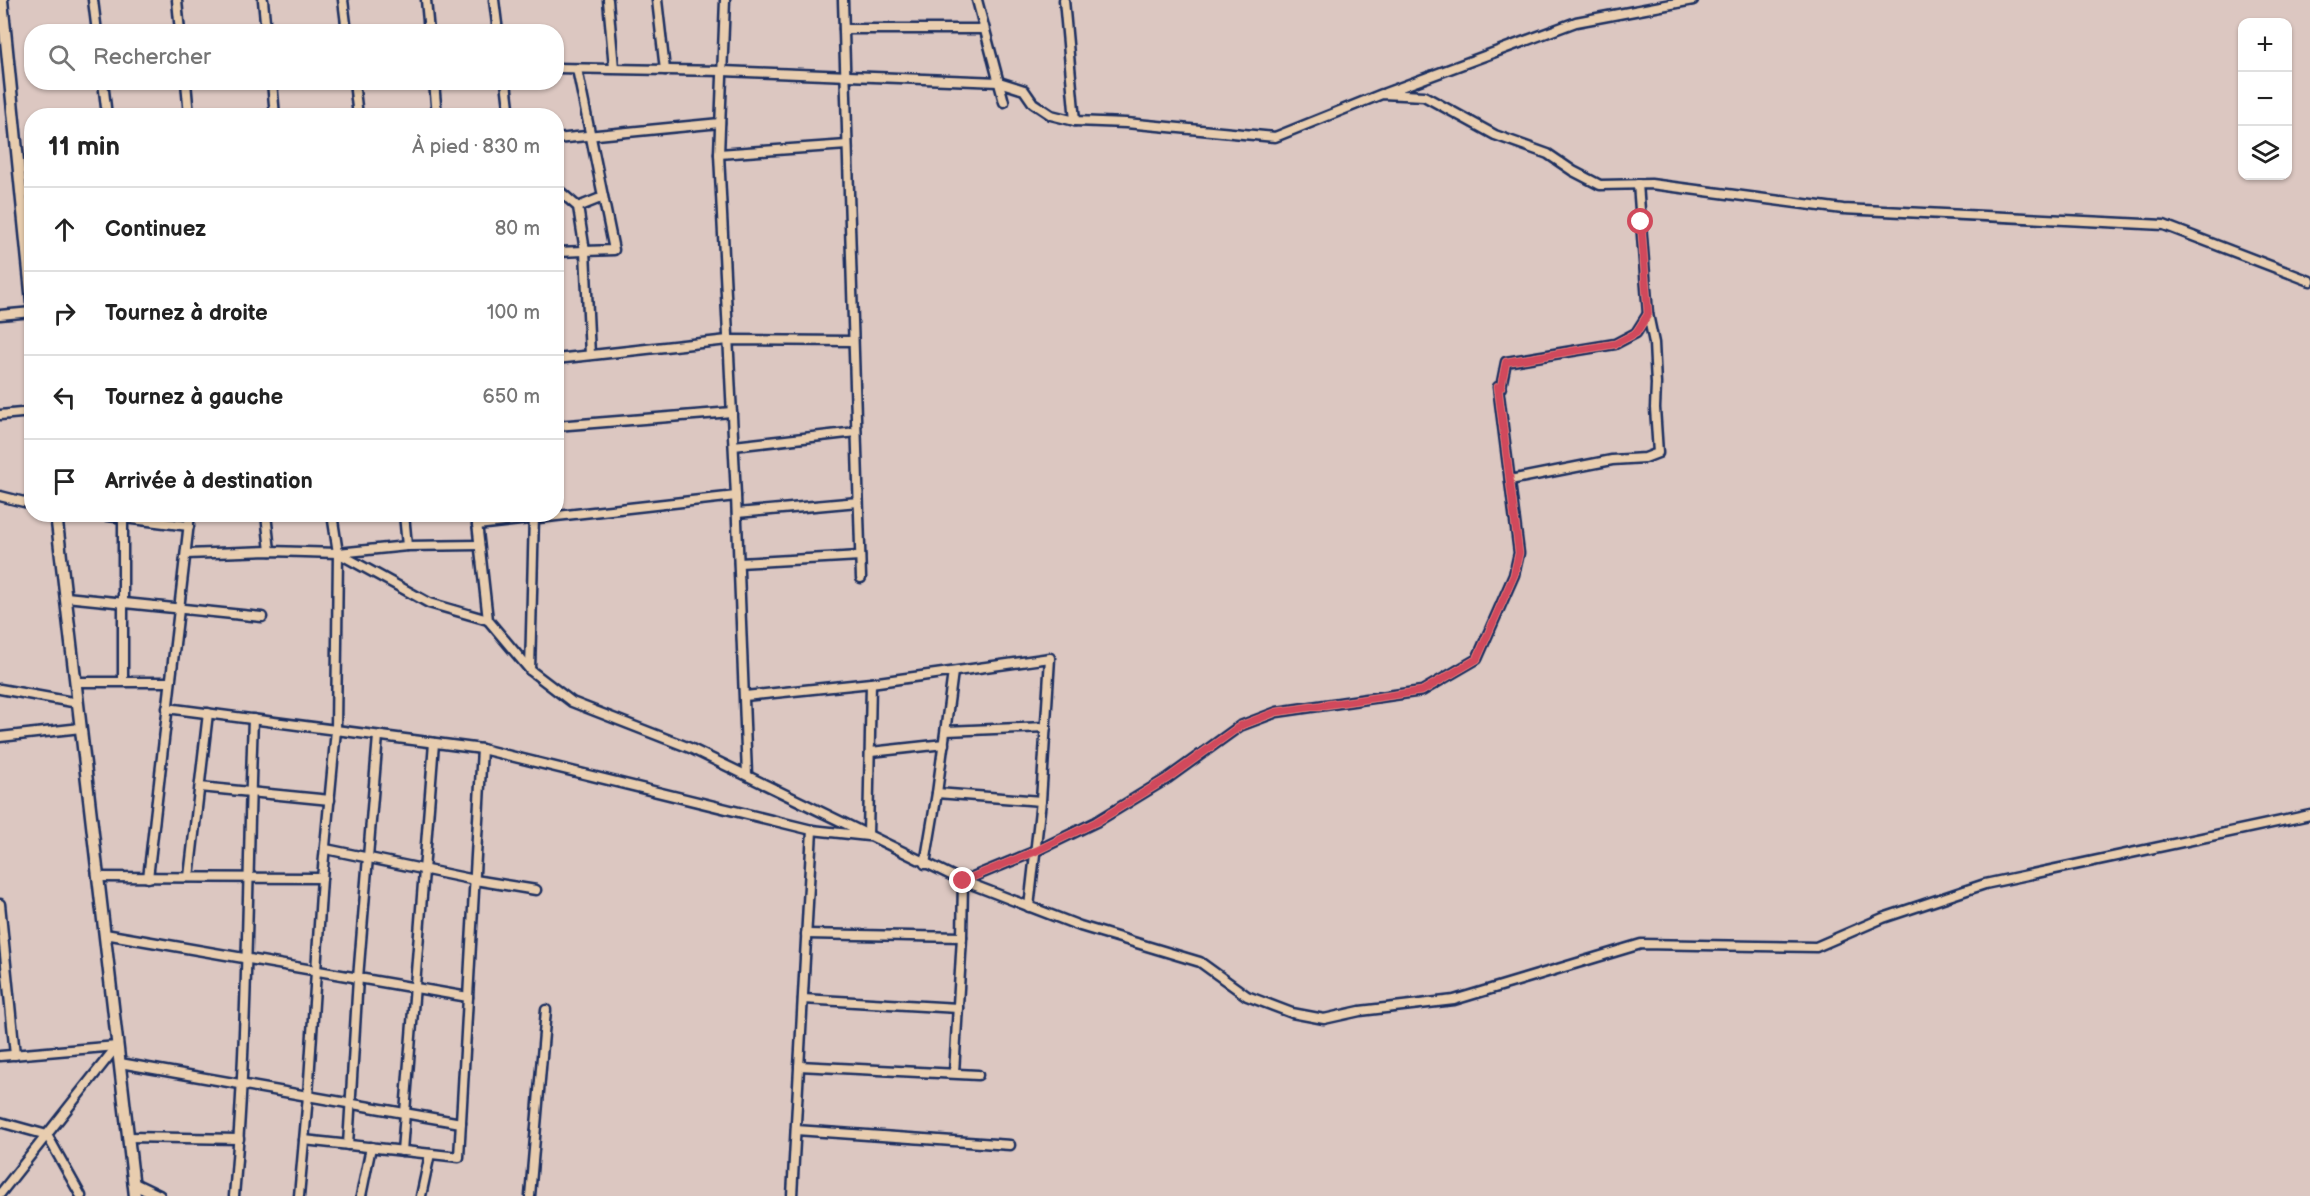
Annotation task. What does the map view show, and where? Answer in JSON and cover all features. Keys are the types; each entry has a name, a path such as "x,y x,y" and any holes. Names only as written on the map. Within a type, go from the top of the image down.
{"street":[{"path":"2,0 24,171"},
{"path":"93,0 96,24"},
{"path":"177,0 179,24"},
{"path":"262,0 265,24"},
{"path":"343,0 346,24"},
{"path":"426,0 428,24"},
{"path":"494,0 497,24"},
{"path":"608,0 614,68"},
{"path":"657,0 665,70"},
{"path":"725,0 719,154 734,446 747,775"},
{"path":"843,0 861,578"},
{"path":"976,0 1004,102"},
{"path":"1064,0 1075,121"},
{"path":"564,68 723,71 999,82 1024,90 1033,103 1051,115 1075,121 1126,123 1275,137 1382,94 1576,22 1693,0"},
{"path":"844,29 984,29"},
{"path":"564,252 614,250 577,69"},
{"path":"0,90 12,88"},
{"path":"104,90 106,108"},
{"path":"187,90 188,108"},
{"path":"273,90 274,108"},
{"path":"355,90 357,108"},
{"path":"435,90 436,108"},
{"path":"507,90 509,108"},
{"path":"1382,94 1424,96 1495,135 1548,154 1573,171 1600,185 1651,184 1843,209 2164,225 2310,281"},
{"path":"564,138 720,123"},
{"path":"719,154 847,146"},
{"path":"1510,480 1612,460 1645,458 1658,453 1654,343 1648,314 1638,184"},
{"path":"564,195 578,207 585,251 590,355"},
{"path":"578,207 603,197"},
{"path":"0,315 24,313"},
{"path":"963,881 1036,851 1096,822 1168,778 1240,726 1276,712 1422,691 1477,659 1514,575 1519,553 1498,387 1501,387 1506,362 1615,344 1636,333 1648,314"},
{"path":"564,358 728,340 854,341"},
{"path":"0,415 24,412"},
{"path":"564,425 732,412"},
{"path":"734,446 856,432"},
{"path":"0,496 24,502"},
{"path":"564,513 736,496"},
{"path":"737,513 858,502"},
{"path":"57,522 135,1196"},
{"path":"123,522 123,681"},
{"path":"156,522 189,526"},
{"path":"148,878 189,522"},
{"path":"267,522 270,551"},
{"path":"299,1196 322,878 336,730 338,553 333,522"},
{"path":"405,522 407,546"},
{"path":"477,522 488,620 530,670 572,702 690,748 963,881 1080,926 1200,962 1247,996 1292,1014 1324,1019 1360,1011 1454,1000 1641,944 1816,947 1883,918 1985,884 2310,815"},
{"path":"477,525 496,522"},
{"path":"530,670 534,522"},
{"path":"186,554 270,551 338,553 407,546 479,545"},
{"path":"338,553 429,603 488,620"},
{"path":"739,563 860,556"},
{"path":"66,597 262,617"},
{"path":"745,696 872,683 1050,658 1041,801 1029,907"},
{"path":"925,864 938,793 953,672"},
{"path":"75,682 170,682"},
{"path":"868,836 872,683"},
{"path":"0,689 78,703"},
{"path":"167,708 482,749 812,830 868,836"},
{"path":"189,877 208,713"},
{"path":"234,1196 239,1139 247,959 250,792 254,719"},
{"path":"946,731 1046,727"},
{"path":"0,737 81,728"},
{"path":"348,1145 358,978 378,736"},
{"path":"402,1151 434,743"},
{"path":"871,752 944,744"},
{"path":"304,1140 459,1157 482,749"},
{"path":"200,787 330,800"},
{"path":"938,793 1041,801"},
{"path":"792,1196 812,830"},
{"path":"326,849 475,880 537,890"},
{"path":"98,877 322,878"},
{"path":"954,1073 963,881"},
{"path":"0,904 15,1055"},
{"path":"105,934 468,997"},
{"path":"806,934 962,937"},
{"path":"803,999 958,1008"},
{"path":"530,1196 546,1010"},
{"path":"0,1056 117,1046"},
{"path":"0,1194 117,1046"},
{"path":"120,1063 461,1123"},
{"path":"800,1066 978,1075"},
{"path":"0,1122 47,1135 81,1196"},
{"path":"796,1130 1010,1146"},
{"path":"128,1137 239,1139"},
{"path":"361,1196 371,1147"},
{"path":"421,1196 430,1154"},
{"path":"134,1184 159,1196"}],"route":[{"path":"963,881 1036,851 1096,822 1168,778 1240,726 1276,712 1422,691 1477,659 1514,575 1519,553 1498,387 1501,387 1506,362 1615,344 1636,333 1648,314 1641,222"}]}
